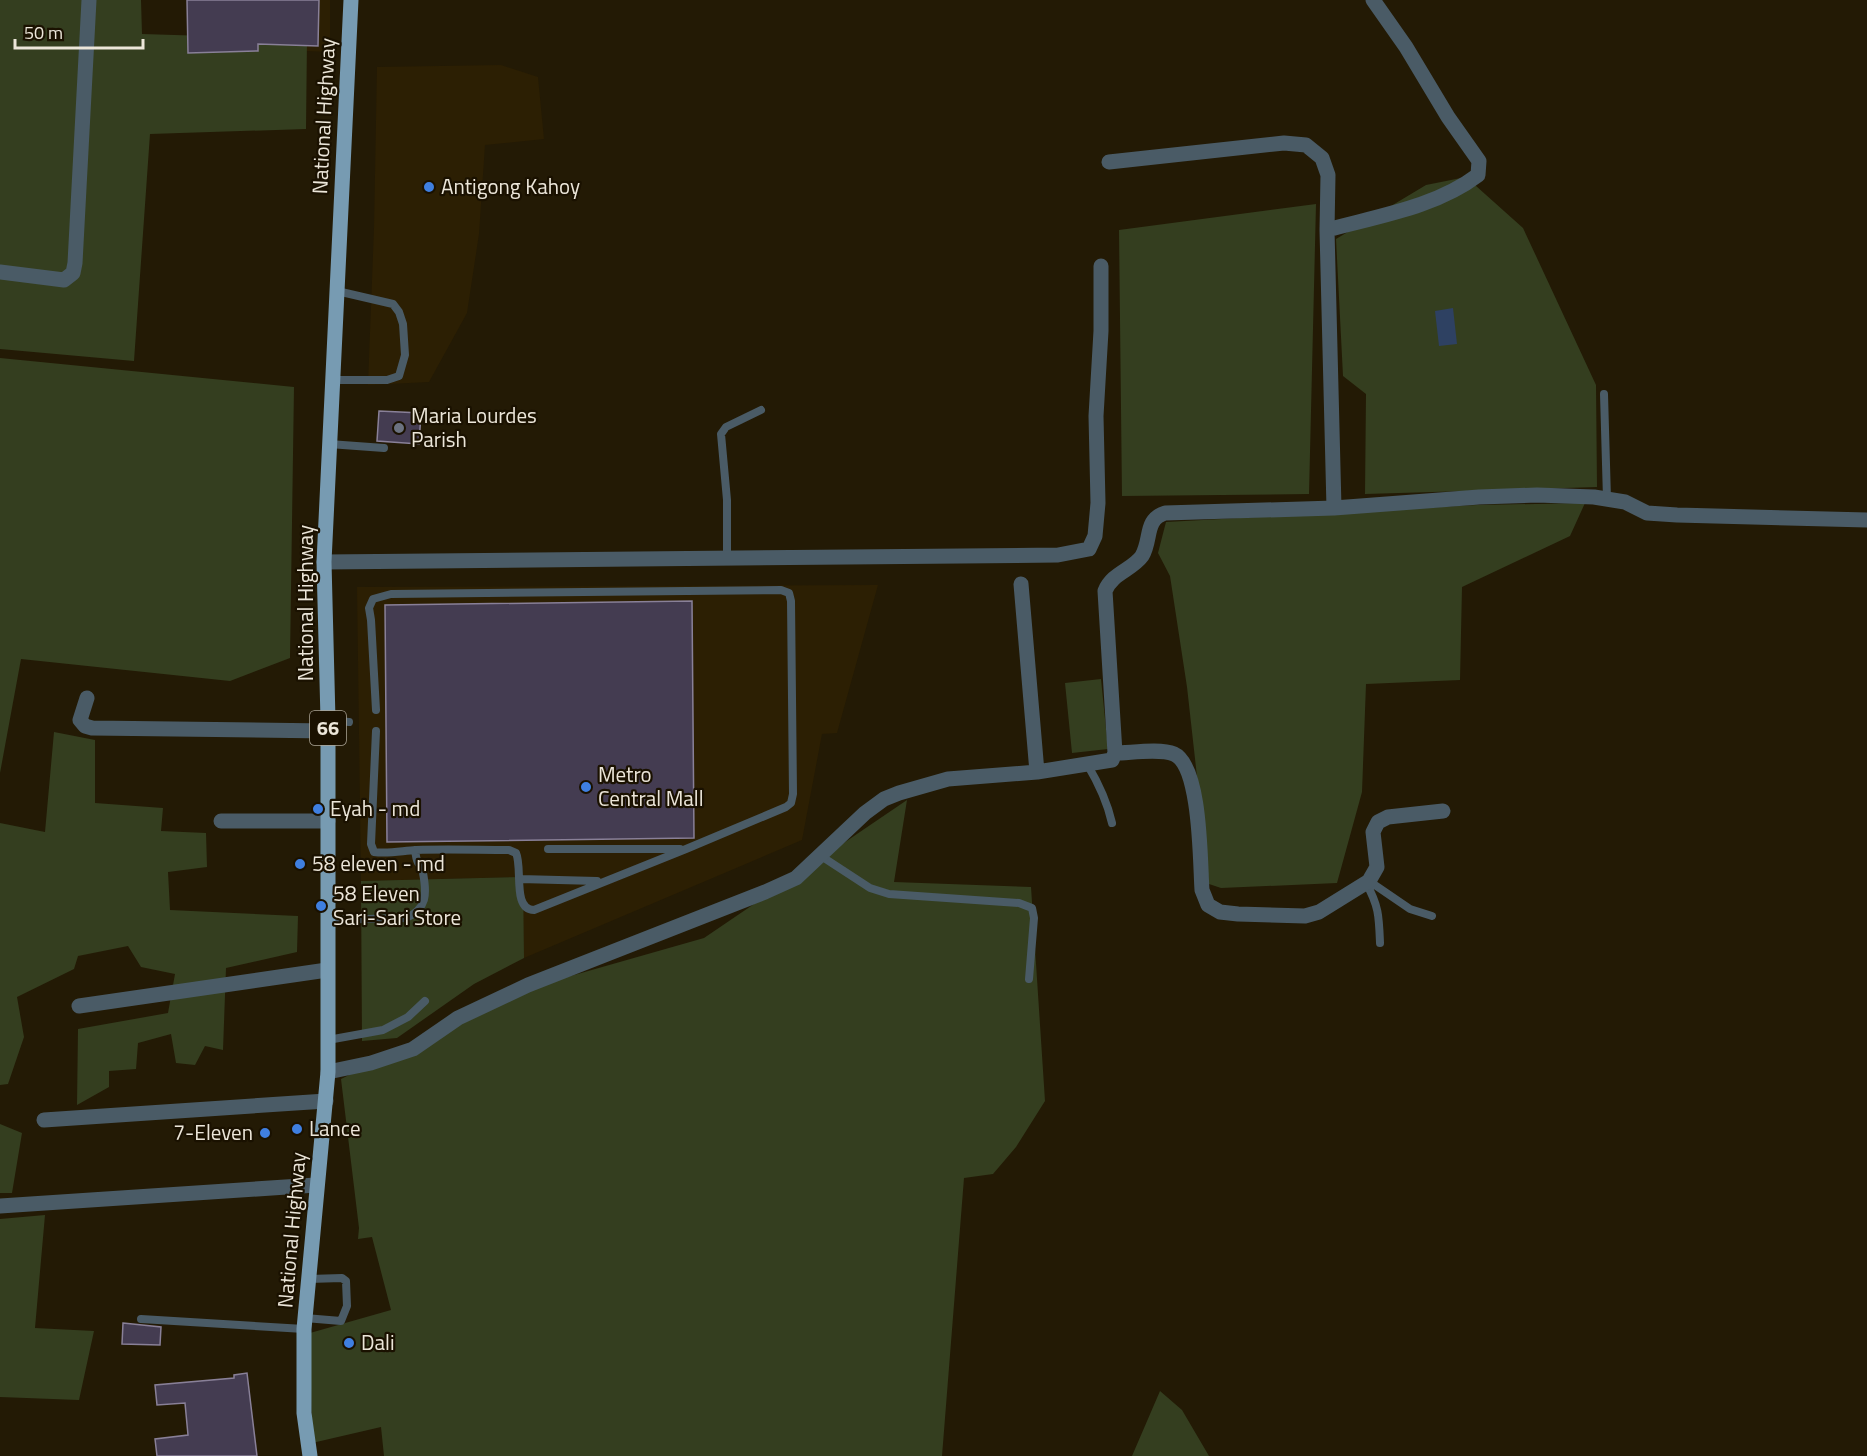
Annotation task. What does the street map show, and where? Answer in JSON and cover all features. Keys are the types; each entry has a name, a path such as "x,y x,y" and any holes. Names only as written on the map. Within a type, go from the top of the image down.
{"main road":[{"name":"National Highway","path":"310,1456 304,1413 304,1324 328,1072 328,726 324,562 351,0"}],"street":[{"path":"0,273 64,280 73,273 89,0"},
{"path":"1327,230 1421,204 1463,187 1478,175 1479,161 1373,0"},
{"path":"1109,162 1284,143 1306,145 1322,158 1328,175 1327,230 1334,508"},
{"path":"324,562 1058,555 1089,549 1095,536 1098,503 1096,416 1101,331 1101,266"},
{"path":"328,1072 370,1063 413,1049 458,1018 528,985 796,878 865,813 884,799 899,792 948,779 1037,772 1112,760 1114,753 1105,591 1108,583 1141,558 1152,521 1165,513 1334,508 1537,495 1607,499 1624,502 1647,513 1867,520"},
{"path":"1021,584 1037,772"},
{"path":"87,698 80,720 92,728 328,726"},
{"path":"1114,753 1166,752 1176,755 1185,764 1195,795 1203,890 1208,905 1220,912 1305,915 1319,912 1368,882 1377,867 1373,832 1378,822 1388,817 1443,812"},
{"path":"221,821 328,821"},
{"path":"79,1006 327,970"},
{"path":"44,1119 326,1101"},
{"path":"0,1206 316,1185"}],"lane":[{"path":"333,380 387,380 399,376 405,355 403,324 393,304 337,291"},
{"path":"1604,394 1607,499"},
{"path":"727,558 727,500 721,434 726,427 761,410"},
{"path":"329,444 384,448"},
{"path":"376,710 369,608 373,599 391,594 781,590 789,593 791,601 793,782 791,803 686,849 534,910 529,910 524,906 520,898 519,859 516,853 509,850 414,850 385,854 374,852 370,844 376,731"},
{"path":"328,726 349,722"},
{"path":"1087,764 1101,787 1112,823"},
{"path":"548,849 686,849"},
{"path":"327,920 406,918 417,913 422,907 425,893 423,871 418,864 414,850"},
{"path":"821,856 870,888 889,894 1019,903 1032,908 1034,918 1029,980"},
{"path":"520,879 602,881"},
{"path":"1368,882 1410,909 1432,916"},
{"path":"1368,882 1378,910 1380,943"},
{"path":"328,1040 383,1030 408,1017 425,1001"},
{"path":"141,1319 304,1324 341,1321 347,1306 346,1281 342,1278 309,1279"}],"shaded area":[{"path":"262,0 330,0 330,52 260,49"},
{"name":"Antigong Kahoy","path":"501,65 538,77 544,139 485,145 479,234 467,313 429,382 368,385 377,67"},
{"name":"Metro Central Mall","path":"878,585 837,733 822,734 802,840 524,958 522,877 361,881 357,587"}],"green space":[{"path":"0,0 141,0 142,34 307,39 306,129 150,134 134,361 0,349"},
{"path":"1466,177 1523,228 1596,385 1597,487 1365,494 1366,394 1343,376 1336,239 1426,185"},
{"path":"1316,204 1309,494 1122,496 1119,230"},
{"path":"0,358 294,387 290,658 230,681 21,659 0,773"},
{"path":"1585,503 1570,536 1462,587 1460,680 1366,684 1362,792 1337,883 1221,888 1209,884 1187,687 1170,576 1158,553 1166,522 1477,505"},
{"path":"1101,679 1108,749 1072,753 1065,683"},
{"path":"54,732 95,740 95,803 163,808 161,831 206,833 207,867 168,872 170,910 298,916 297,952 226,968 223,1050 205,1046 195,1065 176,1063 171,1034 138,1043 136,1069 109,1071 109,1087 77,1105 78,1029 168,1013 175,974 141,967 128,946 78,956 74,969 17,997 24,1037 8,1084 0,1085 0,823 45,832"},
{"path":"907,800 894,882 1031,887 1045,1101 1016,1147 993,1174 964,1178 942,1456 384,1456 381,1427 312,1443 310,1333 391,1310 372,1237 358,1239 359,1228 341,1079 518,991 704,938"},
{"path":"523,877 524,958 474,984 397,1038 362,1041 361,881"},
{"path":"0,1124 22,1133 12,1193 0,1193"},
{"path":"45,1215 35,1328 94,1331 79,1400 0,1397 0,1219"},
{"path":"1160,1391 1182,1410 1209,1456 1132,1456"}],"water":[{"path":"1453,308 1457,344 1439,346 1435,311"}],"building":[{"path":"187,0 319,0 318,46 258,44 258,51 188,53"},
{"name":"Maria Lourdes Parish","path":"379,411 421,413 419,444 377,441"},
{"path":"692,601 694,838 387,842 385,605"},
{"path":"123,1323 161,1327 160,1345 122,1344"},
{"path":"247,1373 257,1456 157,1456 155,1439 188,1435 185,1403 157,1405 155,1385 234,1378 234,1375"}],"place":[{"name":"Antigong Kahoy","path":"429,187"},
{"name":"Maria Lourdes Parish","path":"399,428"},
{"name":"Metro Central Mall","path":"586,787"},
{"name":"Eyah - md","path":"318,809"},
{"name":"58 eleven - md","path":"300,864"},
{"name":"58 Eleven Sari-Sari Store","path":"321,906"},
{"name":"Lance","path":"297,1129"},
{"name":"7-Eleven","path":"265,1133"},
{"name":"Dali","path":"349,1343"}]}
